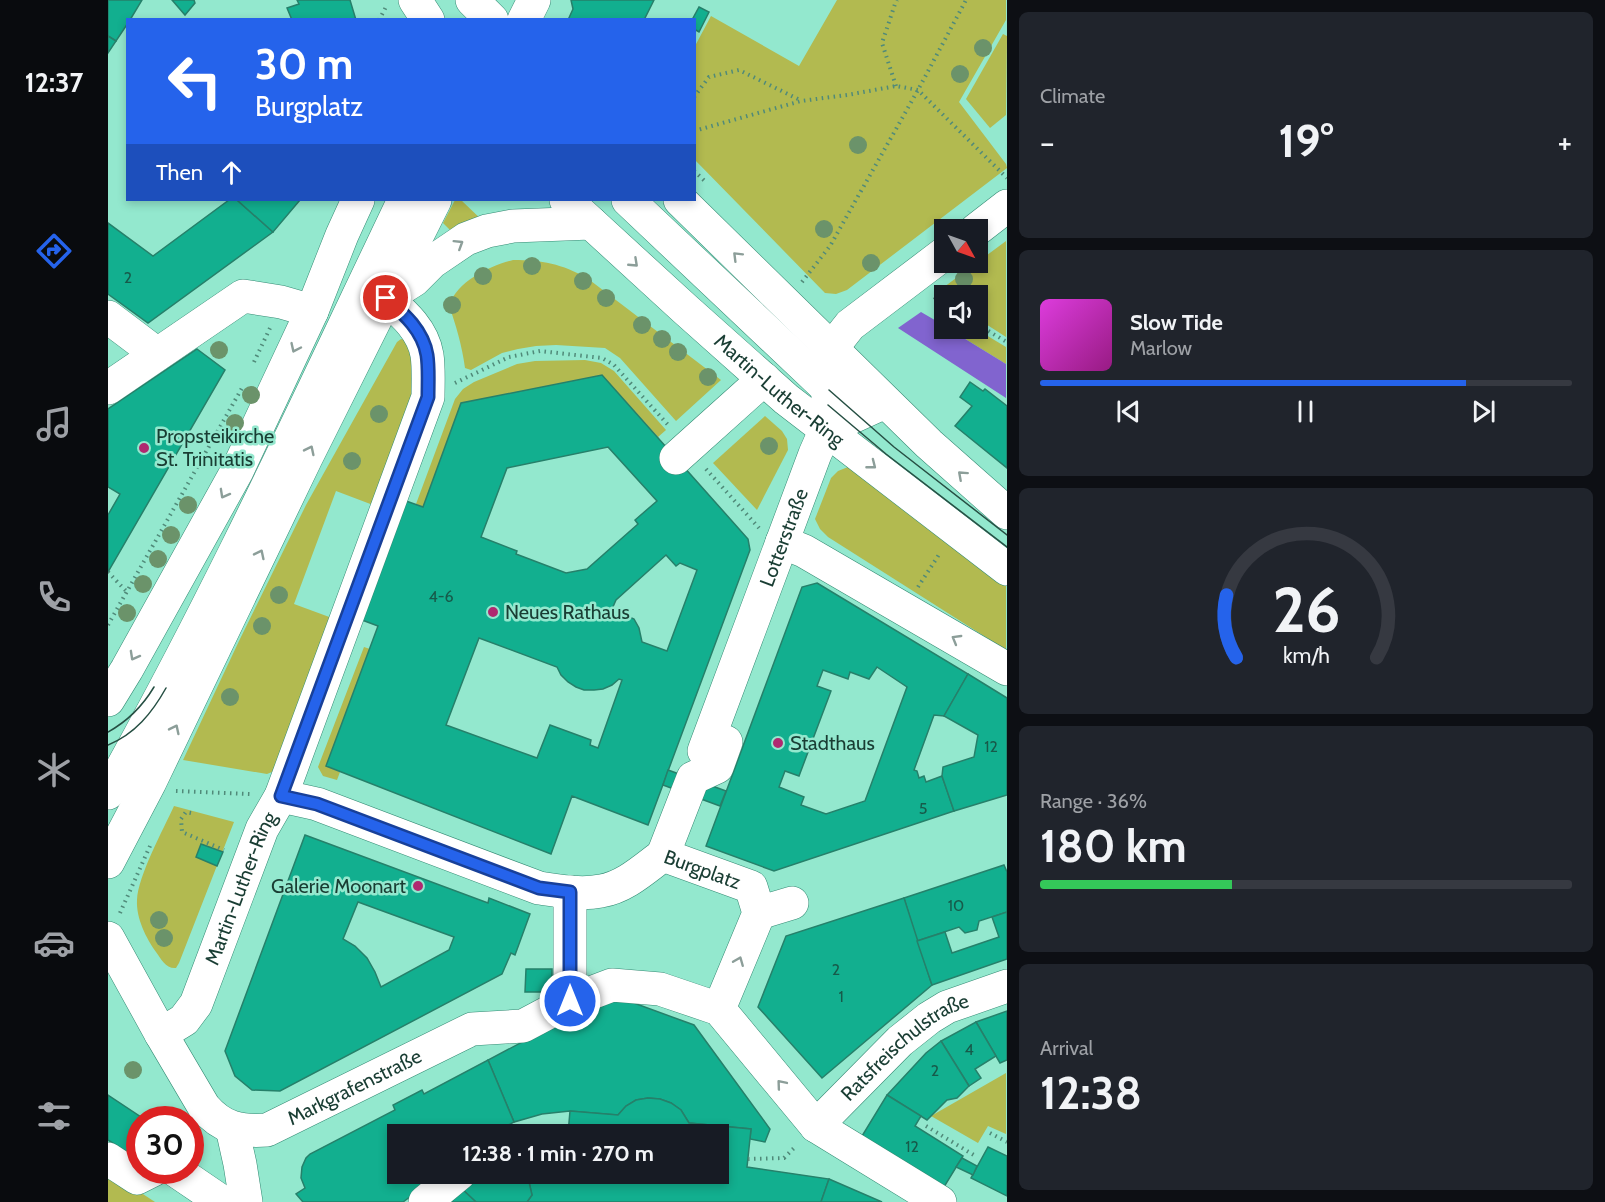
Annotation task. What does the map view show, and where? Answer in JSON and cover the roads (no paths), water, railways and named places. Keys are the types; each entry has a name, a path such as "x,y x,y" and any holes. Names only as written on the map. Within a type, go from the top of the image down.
{"street":[{"path":"441,18 448,0"},
{"path":"525,18 534,0"},
{"path":"400,4 424,18"},
{"path":"108,700 237,471 312,311 358,201"},
{"path":"108,772 229,542 392,201"},
{"path":"108,793 171,678 238,546 404,201"},
{"path":"108,862 162,786 306,458 434,201"},
{"name":"Martin-Luther-Ring","path":"569,201 601,211 685,309 764,379 828,408 1006,568"},
{"path":"629,201 828,408"},
{"path":"681,201 885,402 1006,513"},
{"path":"988,220 1006,206"},
{"path":"386,298 414,280 432,262 466,239 487,231 601,211 828,408 885,402"},
{"path":"828,408 831,349 850,325 934,261"},
{"path":"108,388 243,296 281,302 312,311"},
{"name":"Martin-Luther-Ring","path":"161,1034 184,1020 196,1004 262,829 281,796 428,397 427,354 422,340 405,315 386,298"},
{"path":"108,318 158,354"},
{"path":"682,453 764,379"},
{"name":"Lotterstraße","path":"663,855 698,765 683,755 715,668 743,645 815,454 828,408"},
{"path":"782,542 804,551 1006,669"},
{"path":"108,828 162,786"},
{"path":"281,796 317,804 554,890 570,1001 612,986 656,1000 719,1009 816,1126 940,1202"},
{"name":"Burgplatz","path":"554,890 599,892 612,888 637,875 663,855 751,887 759,913 719,1009"},
{"path":"759,913 792,903"},
{"path":"115,925 161,1034 204,1107 212,1116 232,1128 246,1202"},
{"name":"Ratsfreischulstraße","path":"816,1126 900,1041 929,1018 947,1007 1006,986"},
{"name":"Markgrafenstraße","path":"232,1128 251,1131 267,1130 472,1029 523,1026 570,1001"},
{"path":"108,1159 126,1171"},
{"path":"196,1184 222,1202"},
{"path":"425,1202 446,1184"}],"tram line":[{"path":"829,390 894,447 1007,535"},
{"path":"828,405 886,454 1007,547"},
{"path":"108,732 134,713 154,687"},
{"path":"108,745 135,729 155,706 166,688"}],"place":[{"name":"Propsteikirche St. Trinitatis","path":"144,448"},
{"name":"Neues Rathaus","path":"493,612"},
{"name":"Stadthaus","path":"778,743"},
{"name":"Galerie Moonart","path":"418,886"}]}
